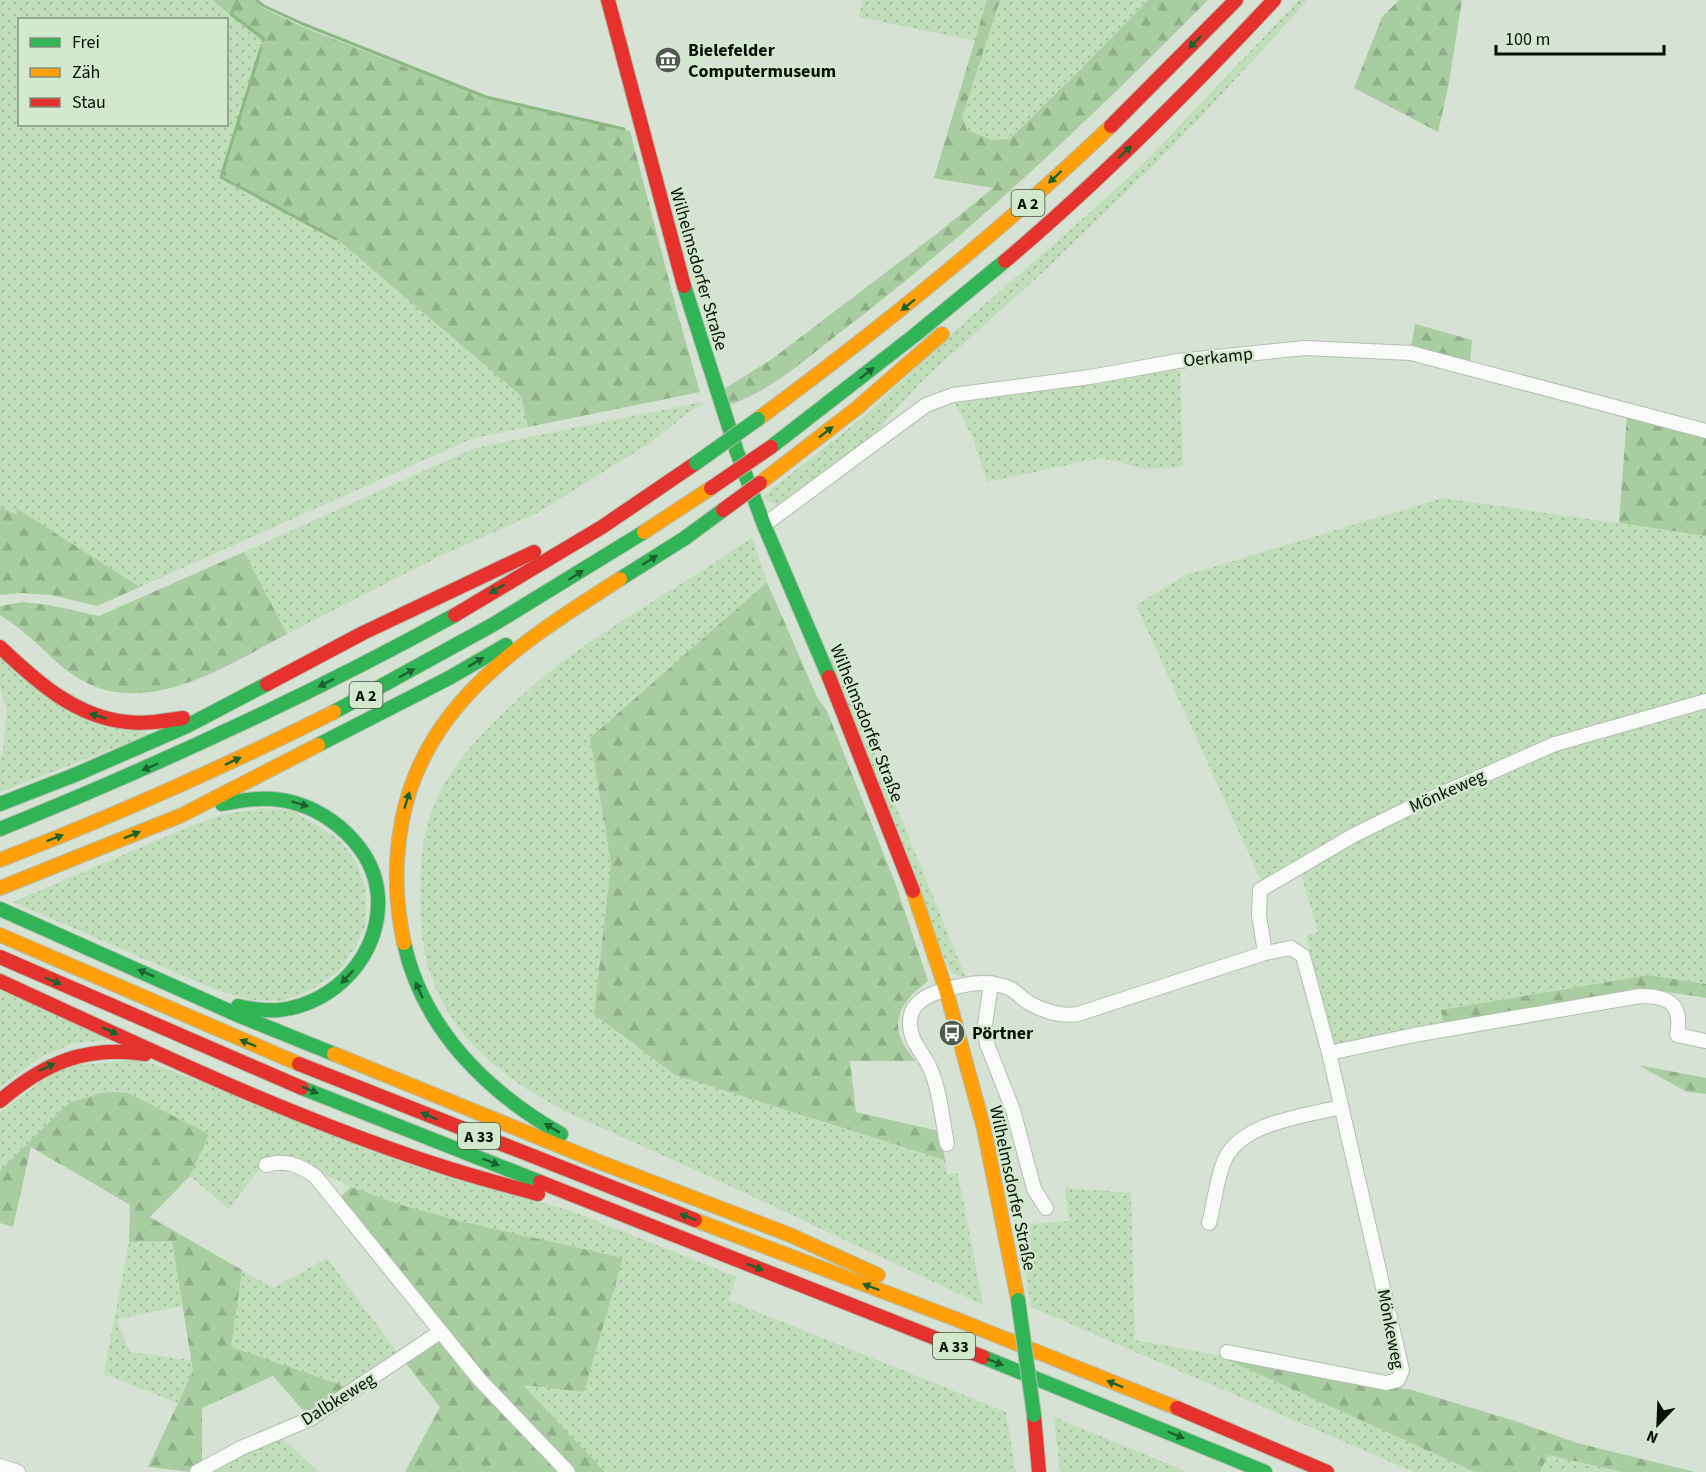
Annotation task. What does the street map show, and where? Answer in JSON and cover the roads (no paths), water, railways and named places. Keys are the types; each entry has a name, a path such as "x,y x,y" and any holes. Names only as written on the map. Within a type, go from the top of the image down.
{"main road":[{"name":"Wilhelmsdorfer Straße","path":"608,0 689,306 733,442 764,525 819,652 883,811 946,990 984,1129 1018,1300 1035,1415 1039,1472"},
{"name":"A 2","path":"0,829 158,764 337,678 459,612 601,527 758,419 909,304 1012,217 1123,115 1236,0"},
{"name":"A 2","path":"0,860 160,795 253,752 362,697 532,603 711,488 771,447 903,345 1020,248 1143,136 1274,0"},
{"path":"986,295 1020,248"},
{"path":"659,1185 532,1117 500,1094 480,1076 454,1046 430,1013 411,970 398,920 395,859 399,830 416,774 428,746 470,690 526,642 685,538 780,468 858,408 951,325"},
{"path":"0,804 187,726 217,708 426,602 531,553 601,527"},
{"path":"0,888 182,815 449,678 563,610 583,603"},
{"path":"0,647 52,694 94,716 117,721 156,723 182,719 217,708"},
{"path":"182,815 233,801 259,798 279,798 304,804 322,812 352,837 366,858 373,875 378,898 376,922 362,960 336,989 320,998 305,1005 280,1010 258,1010 200,996"},
{"path":"0,909 200,996 240,1016 594,1160 856,1263 932,1302 964,1322"},
{"name":"A 33","path":"0,935 287,1060 585,1178 964,1322 1267,1445 1327,1472"},
{"name":"A 33","path":"0,957 268,1074 1111,1408 1264,1472"},
{"path":"0,981 185,1066 333,1127 450,1169 642,1222"},
{"path":"0,1101 16,1086 42,1068 71,1056 100,1052 134,1052 185,1066"}],"street":[{"name":"Oerkamp","path":"764,525 926,405 953,395 1090,377 1178,361 1305,348 1411,353 1706,431"},
{"name":"Mönkeweg","path":"1264,953 1259,915 1260,890 1354,835 1407,808 1555,744 1706,701"},
{"name":"Mönkeweg","path":"947,1144 936,1087 929,1066 913,1040 910,1022 913,1009 923,998 970,982 991,983 1011,989 1029,1003 1045,1010 1068,1016 1264,953 1291,948 1303,956 1329,1053 1402,1370 1398,1380 1386,1383 1227,1352"},
{"path":"991,983 985,1025 987,1044 1013,1110 1034,1189 1046,1208"},
{"path":"1329,1053 1414,1035 1640,996 1665,998 1673,1004 1677,1012 1679,1023 1677,1035 1705,1041"},
{"path":"1209,1223 1219,1175 1226,1158 1236,1144 1268,1125 1341,1107"},
{"path":"266,1165 292,1163 315,1176 479,1379 568,1472"},
{"name":"Dalbkeweg","path":"197,1472 241,1448 310,1419 440,1332"},
{"path":"0,1466 18,1472"}],"waterway":[{"path":"237,0 231,14 264,39 263,41"},
{"path":"256,0 303,24 486,97 624,129"},
{"path":"233,184 221,177 261,48"},
{"path":"236,185 336,239"}],"place":[{"name":"Bielefelder Computermuseum","path":"668,60"},
{"name":"Pörtner","path":"952,1033"}]}
